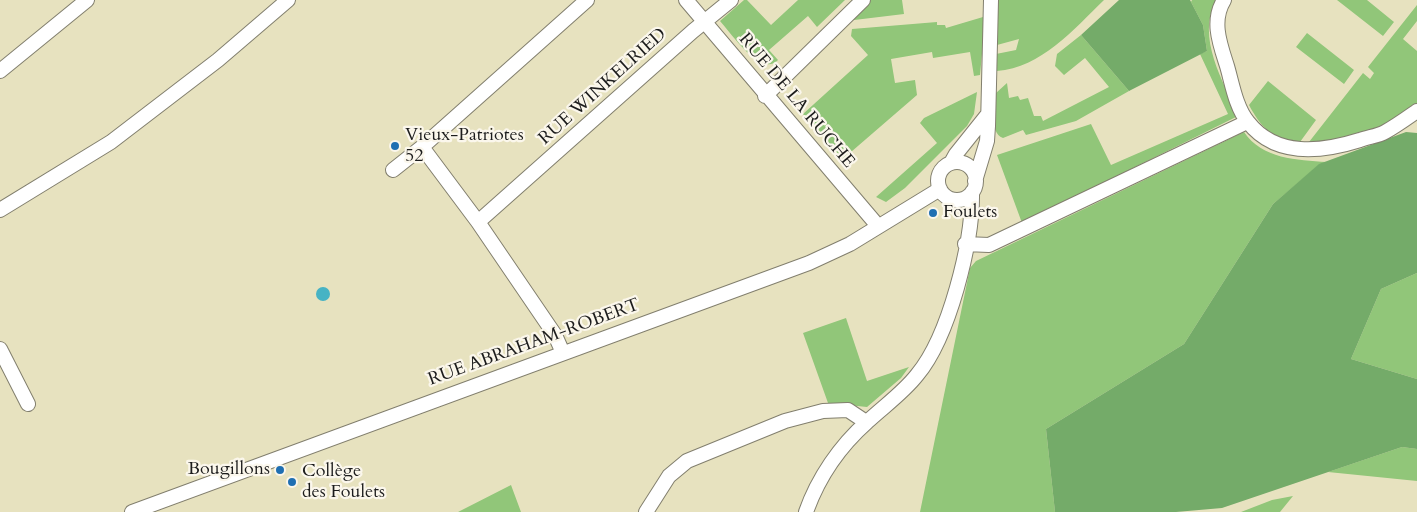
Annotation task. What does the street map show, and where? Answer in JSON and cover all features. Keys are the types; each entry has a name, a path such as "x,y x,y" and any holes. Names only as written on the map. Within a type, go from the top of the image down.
{"street":[{"path":"0,71 87,0"},
{"path":"0,210 111,142 218,60 288,0"},
{"path":"393,170 422,147 587,0"},
{"name":"RUE DE LA RUCHE","path":"686,0 765,96 878,226"},
{"name":"RUE WINKELRIED","path":"478,222 731,0"},
{"path":"765,96 863,0"},
{"path":"806,512 818,485 845,445 866,422 904,390 930,358 949,310 965,244 974,187 987,141 991,0"},
{"path":"1224,0 1216,25 1235,94 1247,122 1276,144 1288,148 1311,150 1344,145 1385,132 1417,111"},
{"path":"951,163 966,165 973,172 974,187 964,198 955,200 946,197 940,189 940,174 951,163 988,114"},
{"path":"965,244 989,245 1247,122"},
{"path":"422,147 478,222 555,335 563,353"},
{"name":"RUE ABRAHAM-ROBERT","path":"132,512 808,263 850,244 940,189"},
{"path":"0,349 28,404"},
{"path":"646,512 669,476 687,461 785,421 823,410 848,410 866,422"}],"green space":[{"path":"744,0 747,0 771,25 798,0 845,0 817,27 808,16 769,50 778,60 771,64 755,59 720,21"},
{"path":"871,0 902,0 904,14 846,21"},
{"path":"997,0 1104,0 1069,34 1042,55 1028,63 997,71 996,54 1016,50 1019,39 997,45"},
{"path":"1119,0 1190,0 1203,25 1207,51 1129,91 1081,35"},
{"path":"1192,0 1216,0 1211,14 1210,44 1219,73 1238,116 1022,223 997,155 1091,124 1111,165 1228,114 1200,54 1207,51 1203,25 1191,2"},
{"path":"1337,0 1367,0 1394,22 1383,36"},
{"path":"1417,5 1417,21 1403,39 1417,51 1417,105 1385,127 1311,146 1309,142 1363,73 1370,79 1374,73 1368,67"},
{"path":"983,17 985,22 980,75 974,76 970,52 933,58 932,52 891,59 895,83 915,80 917,95 851,152 856,158 848,165 803,114 868,55 851,36 852,29 937,22 937,25 945,25 946,28"},
{"path":"1307,33 1354,70 1344,84 1296,47"},
{"path":"1081,35 1129,91 1076,121 1026,135 1023,130 1003,138 998,135 994,125 996,93 1007,83 1009,98 1018,96 1020,100 1028,98 1034,116 1041,116 1043,121 1109,87 1085,58 1064,75 1055,66 1057,54"},
{"path":"1268,81 1316,120 1300,142 1275,136 1263,126 1249,105"},
{"path":"977,92 974,114 967,126 905,188 886,202 876,197 937,143 920,123 924,118"},
{"path":"1244,132 1260,148 1270,153 1292,159 1327,162 1319,165 1273,204 1184,344 1046,429 1055,512 920,512 970,268 976,261"},
{"path":"1406,132 1417,133 1417,273 1381,289 1351,359 1417,379 1417,449 1402,447 1222,508 1176,512 1055,512 1046,429 1184,344 1273,204 1319,164"},
{"path":"1417,273 1417,379 1351,359 1381,289"},
{"path":"846,318 867,381 909,367 901,378 867,407 828,403 803,333"},
{"path":"1402,447 1417,449 1417,481 1328,472"},
{"path":"511,485 521,512 458,512"},
{"path":"1293,496 1280,512 1241,512 1272,500"}],"water":[{"path":"320,287 326,287 330,294 326,301 320,301 316,297 316,291"}],"place":[{"name":"Vieux-Patriotes 52","path":"395,146"},
{"name":"Foulets","path":"933,213"},
{"name":"Bougillons","path":"280,470"},
{"name":"Collège des Foulets","path":"292,482"}]}
